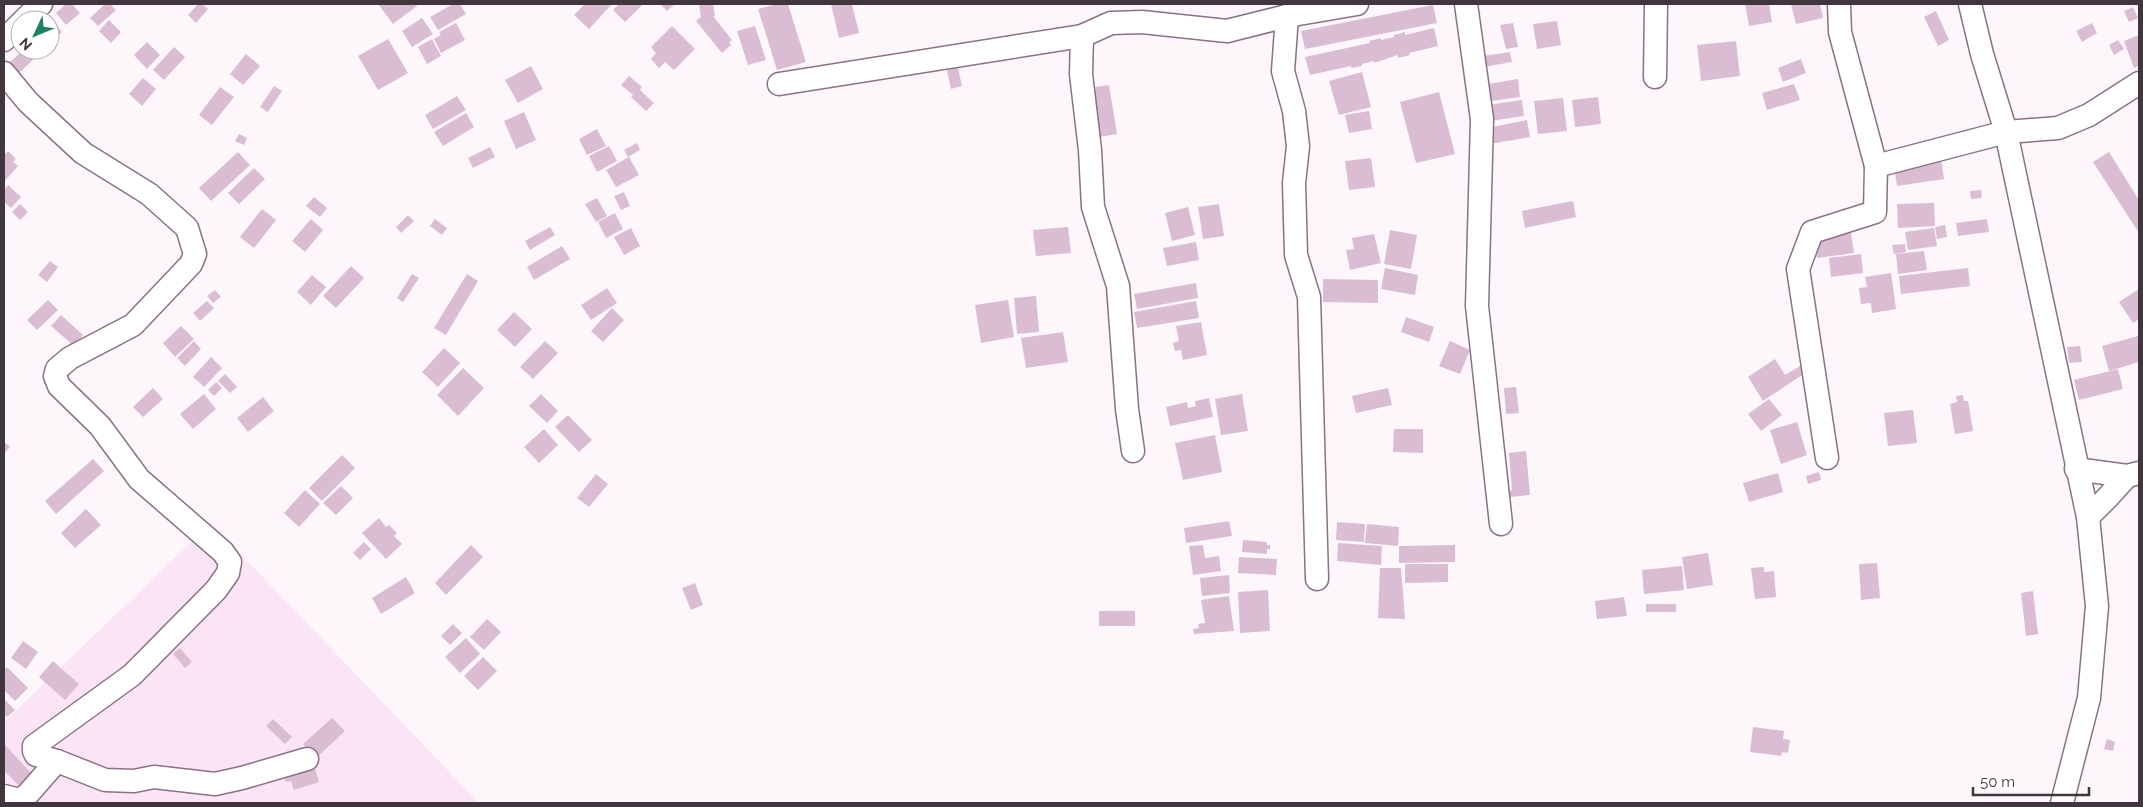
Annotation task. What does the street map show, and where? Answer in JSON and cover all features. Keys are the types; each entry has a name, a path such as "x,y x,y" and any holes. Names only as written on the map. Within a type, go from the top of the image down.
{"street":[{"path":"779,84 1082,36 1110,23 1142,22 1227,31 1287,16 1357,4"},
{"path":"1466,4 1482,119 1477,306 1501,524"},
{"path":"1655,76 1656,4"},
{"path":"1827,458 1798,269 1812,232 1875,212 1876,166 1840,32 1839,4"},
{"path":"1970,4 1982,54 2006,132 2076,469 2088,517 2097,606 2090,689 2062,803"},
{"path":"1287,16 1282,71 1294,111 1298,146 1294,183 1296,255 1309,297 1317,579"},
{"path":"1082,36 1081,74 1090,150 1093,207 1118,286 1127,409 1133,451"},
{"path":"4,73 28,102 83,153 149,194 186,228 195,254 191,264 132,325 70,358 57,369 55,376 59,386 100,426 139,479 223,552 230,562 228,573 216,590 132,675 34,746 36,755 57,761 105,780 134,781 154,777 215,784 242,778 307,758"},
{"path":"1876,166 2006,132 2058,128 2089,115 2139,83"},
{"path":"2076,469 2133,474"},
{"path":"2088,517 2133,474"},
{"path":"4,796 19,800 27,795 57,761"}],"shaded area":[{"path":"211,523 479,803 4,803 4,722"}],"building":[{"path":"66,4 72,4 80,13 66,25 60,18 59,10"},
{"path":"105,4 110,4 116,10 98,26 90,18"},
{"path":"198,4 202,4 208,9 196,23 188,15"},
{"path":"378,4 416,4 417,6 393,24"},
{"path":"453,4 460,4 466,14 438,30 430,17"},
{"path":"585,4 612,4 589,29 574,15"},
{"path":"619,4 642,5 625,22 613,10"},
{"path":"660,4 675,4 667,11"},
{"path":"699,4 713,4 715,16 713,16 732,40 729,42 731,45 722,53 696,21 701,17"},
{"path":"777,4 788,4 806,62 777,70 758,9"},
{"path":"831,4 852,4 859,33 839,38"},
{"path":"1745,4 1769,4 1772,22 1749,26"},
{"path":"1791,4 1820,4 1823,18 1796,24"},
{"path":"1433,5 1437,23 1305,49 1301,31"},
{"path":"2133,7 2138,18 2129,22 2124,11"},
{"path":"1936,11 1949,40 1938,46 1924,17"},
{"path":"422,18 433,34 412,47 402,31"},
{"path":"109,20 121,32 111,43 99,31"},
{"path":"1557,21 1561,45 1537,49 1533,24"},
{"path":"456,23 465,40 441,53 434,39 441,35 439,32"},
{"path":"1513,23 1518,47 1506,49 1500,25"},
{"path":"2092,23 2097,33 2082,42 2076,31"},
{"path":"672,26 695,49 674,70 665,62 659,68 651,59 656,53 651,47"},
{"path":"755,26 766,60 748,65 737,31"},
{"path":"1434,28 1438,46 1409,53 1410,55 1398,58 1398,55 1374,63 1374,61 1362,64 1362,66 1351,68 1351,66 1310,75 1305,57 1370,43 1369,41 1381,38 1381,40 1394,37 1394,35 1405,32 1405,35"},
{"path":"2139,35 2139,66 2134,68 2124,41"},
{"path":"388,39 408,73 378,90 358,56"},
{"path":"432,39 441,56 427,64 418,47"},
{"path":"2118,40 2124,49 2114,55 2109,45"},
{"path":"1736,41 1740,76 1701,81 1697,45"},
{"path":"147,42 160,55 147,69 134,55"},
{"path":"174,47 185,57 164,80 153,70"},
{"path":"1510,52 1512,62 1478,68 1476,57"},
{"path":"246,54 260,66 243,85 230,74"},
{"path":"1801,59 1806,73 1783,82 1778,68"},
{"path":"12,60 33,60 18,74 8,64"},
{"path":"531,66 543,89 518,103 505,80"},
{"path":"958,68 962,86 951,89 947,70"},
{"path":"1362,72 1371,107 1339,115 1329,81"},
{"path":"629,76 642,87 640,90 654,103 646,111 631,97 633,95 621,85"},
{"path":"143,78 156,89 142,106 129,94"},
{"path":"1518,79 1520,97 1491,101 1488,84"},
{"path":"1794,84 1800,100 1767,110 1762,93"},
{"path":"1109,85 1117,134 1099,137 1091,91 1096,90 1095,87"},
{"path":"274,86 282,91 268,112 260,107"},
{"path":"220,87 234,97 212,125 199,115"},
{"path":"1439,92 1455,154 1416,163 1400,102"},
{"path":"457,96 466,110 433,129 425,115"},
{"path":"1598,97 1601,124 1575,127 1572,100"},
{"path":"1563,98 1567,131 1538,134 1534,101"},
{"path":"1522,100 1524,116 1490,121 1487,105"},
{"path":"1369,111 1372,129 1349,133 1345,115"},
{"path":"524,112 536,140 516,149 504,121"},
{"path":"466,113 474,127 443,146 434,132"},
{"path":"1527,120 1530,137 1490,144 1487,128"},
{"path":"597,129 606,146 587,155 579,139"},
{"path":"239,134 247,138 244,145 235,141"},
{"path":"637,143 640,150 628,157 624,150"},
{"path":"609,146 617,161 597,172 589,156"},
{"path":"490,147 495,157 473,168 468,158"},
{"path":"8,151 16,159 13,162 18,166 4,182 4,155"},
{"path":"238,152 250,165 211,201 199,188"},
{"path":"2109,152 2139,200 2139,233 2093,162"},
{"path":"629,157 639,175 616,187 606,170"},
{"path":"1371,158 1375,187 1349,190 1345,161"},
{"path":"1941,159 1944,179 1897,186 1894,166"},
{"path":"254,168 265,179 239,204 228,193"},
{"path":"8,185 21,197 11,208 4,202 4,190"},
{"path":"1981,190 1982,198 1971,199 1970,191"},
{"path":"624,192 630,206 621,210 614,196"},
{"path":"314,197 327,208 320,217 306,206"},
{"path":"597,198 607,216 596,222 585,204"},
{"path":"1573,201 1576,217 1525,228 1522,211"},
{"path":"1934,203 1935,226 1898,228 1897,204"},
{"path":"20,204 28,212 20,220 12,212"},
{"path":"1219,204 1224,236 1203,239 1198,207"},
{"path":"1188,207 1195,235 1172,241 1165,213"},
{"path":"262,209 276,220 254,248 240,237"},
{"path":"615,213 623,229 606,238 598,222"},
{"path":"408,215 414,221 401,233 396,227"},
{"path":"311,219 323,230 305,252 292,241"},
{"path":"435,219 447,228 442,235 430,226"},
{"path":"1987,219 1989,232 1958,236 1956,223"},
{"path":"1945,225 1947,237 1937,239 1935,227"},
{"path":"550,227 555,235 530,250 525,241"},
{"path":"1068,227 1071,253 1036,256 1033,230"},
{"path":"631,228 640,246 624,255 614,237"},
{"path":"1934,228 1937,246 1908,250 1905,232"},
{"path":"1390,230 1417,235 1411,269 1384,264"},
{"path":"1851,233 1854,253 1817,258 1814,238"},
{"path":"1374,234 1381,263 1350,270 1346,250 1354,249 1352,238"},
{"path":"1196,242 1199,260 1167,266 1163,248"},
{"path":"1905,244 1906,252 1894,254 1892,245"},
{"path":"562,246 570,259 534,280 527,267"},
{"path":"1924,251 1927,270 1898,274 1896,254"},
{"path":"1861,254 1863,273 1831,277 1829,258"},
{"path":"50,261 58,267 47,282 38,275"},
{"path":"351,266 364,278 336,308 323,296"},
{"path":"1385,268 1418,275 1415,295 1381,289"},
{"path":"1968,268 1970,286 1901,294 1899,276"},
{"path":"1891,273 1896,309 1872,313 1871,303 1861,304 1859,288 1867,287 1865,277"},
{"path":"412,274 419,278 403,302 397,298"},
{"path":"467,274 478,281 446,335 434,328"},
{"path":"312,275 326,287 311,305 297,292"},
{"path":"1323,279 1378,280 1378,303 1323,302"},
{"path":"1196,283 1198,298 1137,309 1134,294"},
{"path":"607,288 617,303 591,320 581,305"},
{"path":"2139,289 2139,319 2133,323 2119,302"},
{"path":"215,290 221,297 213,303 207,296"},
{"path":"1036,296 1039,332 1017,334 1014,298"},
{"path":"48,300 58,310 37,330 27,320"},
{"path":"1008,300 1014,337 981,343 975,305"},
{"path":"207,301 214,308 200,321 193,313"},
{"path":"1196,301 1199,318 1137,328 1134,312"},
{"path":"612,308 624,320 603,342 591,331"},
{"path":"514,312 532,329 515,347 497,330"},
{"path":"61,315 83,335 74,346 51,326"},
{"path":"1406,317 1434,327 1429,342 1401,332"},
{"path":"1201,322 1207,355 1183,360 1181,350 1175,351 1173,343 1179,341 1176,326"},
{"path":"181,326 194,339 175,357 163,343"},
{"path":"1063,332 1068,362 1026,368 1021,338"},
{"path":"2138,336 2139,362 2109,371 2102,346"},
{"path":"194,341 201,349 185,366 177,358"},
{"path":"545,341 558,353 533,379 520,367"},
{"path":"1450,341 1470,350 1460,374 1439,366"},
{"path":"2080,346 2082,362 2069,363 2067,347"},
{"path":"444,348 460,363 438,387 422,372"},
{"path":"211,357 222,368 204,387 193,377"},
{"path":"1775,359 1785,375 1800,366 1805,373 1763,401 1748,377"},
{"path":"463,368 484,388 458,416 437,395"},
{"path":"2118,369 2123,389 2079,400 2074,380"},
{"path":"225,374 237,387 230,393 218,381"},
{"path":"216,382 222,388 214,396 208,390"},
{"path":"1516,387 1519,413 1506,414 1504,388"},
{"path":"153,388 163,399 143,417 133,407"},
{"path":"1388,388 1392,405 1356,413 1352,396"},
{"path":"204,394 216,409 193,429 180,414"},
{"path":"541,394 558,411 547,423 529,406"},
{"path":"1242,394 1248,431 1221,435 1215,399"},
{"path":"1963,395 1964,401 1968,401 1973,431 1955,434 1950,404 1957,402 1956,396"},
{"path":"263,397 274,411 248,432 237,418"},
{"path":"1209,398 1213,417 1170,426 1166,407 1187,402 1188,408 1196,406 1195,401"},
{"path":"1769,399 1782,415 1761,431 1748,414"},
{"path":"1913,410 1917,443 1888,446 1884,413"},
{"path":"568,415 592,440 579,452 555,427"},
{"path":"1797,422 1807,455 1781,464 1770,430"},
{"path":"544,429 558,445 539,463 524,447"},
{"path":"1394,429 1423,429 1423,453 1393,452"},
{"path":"1215,435 1222,472 1183,480 1175,443"},
{"path":"4,442 10,447 4,454"},
{"path":"1526,451 1530,495 1509,497 1508,491 1512,490 1509,453"},
{"path":"342,455 355,468 322,501 309,488"},
{"path":"93,459 104,471 56,514 45,501"},
{"path":"1819,472 1821,480 1808,484 1806,476"},
{"path":"1778,473 1783,492 1749,502 1743,483"},
{"path":"596,474 608,484 589,507 577,498"},
{"path":"341,486 353,498 336,515 323,503"},
{"path":"305,490 320,504 299,527 284,513"},
{"path":"86,509 101,525 75,548 61,533"},
{"path":"379,518 386,527 389,525 397,533 394,536 402,544 386,559 362,533"},
{"path":"1229,521 1232,536 1186,543 1184,528"},
{"path":"1337,522 1365,524 1364,542 1336,540"},
{"path":"1367,524 1399,527 1398,546 1365,543"},
{"path":"1243,540 1267,542 1267,545 1270,545 1270,549 1267,549 1267,554 1242,552"},
{"path":"364,542 371,549 360,560 353,553"},
{"path":"1338,543 1382,546 1381,565 1337,561"},
{"path":"471,545 483,557 446,595 435,583"},
{"path":"1203,545 1205,558 1219,556 1221,571 1193,575 1189,546"},
{"path":"1455,545 1455,562 1399,563 1399,546"},
{"path":"1708,553 1713,585 1687,589 1682,557"},
{"path":"1239,557 1277,559 1276,575 1238,573"},
{"path":"1877,563 1880,598 1861,600 1859,564"},
{"path":"1405,564 1448,564 1448,582 1405,583"},
{"path":"1682,566 1684,590 1644,594 1642,570"},
{"path":"1764,567 1764,572 1774,571 1776,597 1755,599 1751,568"},
{"path":"1380,568 1401,568 1405,619 1378,618"},
{"path":"1229,575 1230,593 1202,596 1200,578"},
{"path":"406,577 415,593 381,614 372,598"},
{"path":"695,583 703,605 691,610 682,588"},
{"path":"1268,590 1270,631 1240,633 1238,592"},
{"path":"2033,591 2038,634 2026,636 2021,593"},
{"path":"1229,596 1234,631 1194,634 1193,629 1199,628 1198,624 1205,623 1201,600"},
{"path":"1624,597 1627,616 1597,619 1595,601"},
{"path":"1646,604 1676,604 1676,612 1646,612"},
{"path":"1099,611 1135,611 1135,626 1099,626"},
{"path":"487,619 501,632 484,650 470,637"},
{"path":"453,624 462,633 450,645 441,636"},
{"path":"466,638 480,654 460,673 445,657"},
{"path":"23,641 38,652 26,669 11,658"},
{"path":"180,648 192,662 185,668 173,654"},
{"path":"483,657 497,671 478,690 464,676"},
{"path":"53,661 79,684 65,700 39,677"},
{"path":"7,667 28,688 15,701 4,690 4,670"},
{"path":"4,699 15,710 7,717 4,713"},
{"path":"332,718 345,731 316,758 303,744"},
{"path":"273,719 292,737 285,744 266,726"},
{"path":"1753,727 1784,731 1783,739 1790,740 1788,753 1782,752 1781,756 1750,752"},
{"path":"2107,739 2115,742 2113,751 2104,749"},
{"path":"4,744 34,776 21,788 4,770"},
{"path":"313,762 319,782 294,790 291,781 286,782 283,774"}]}
